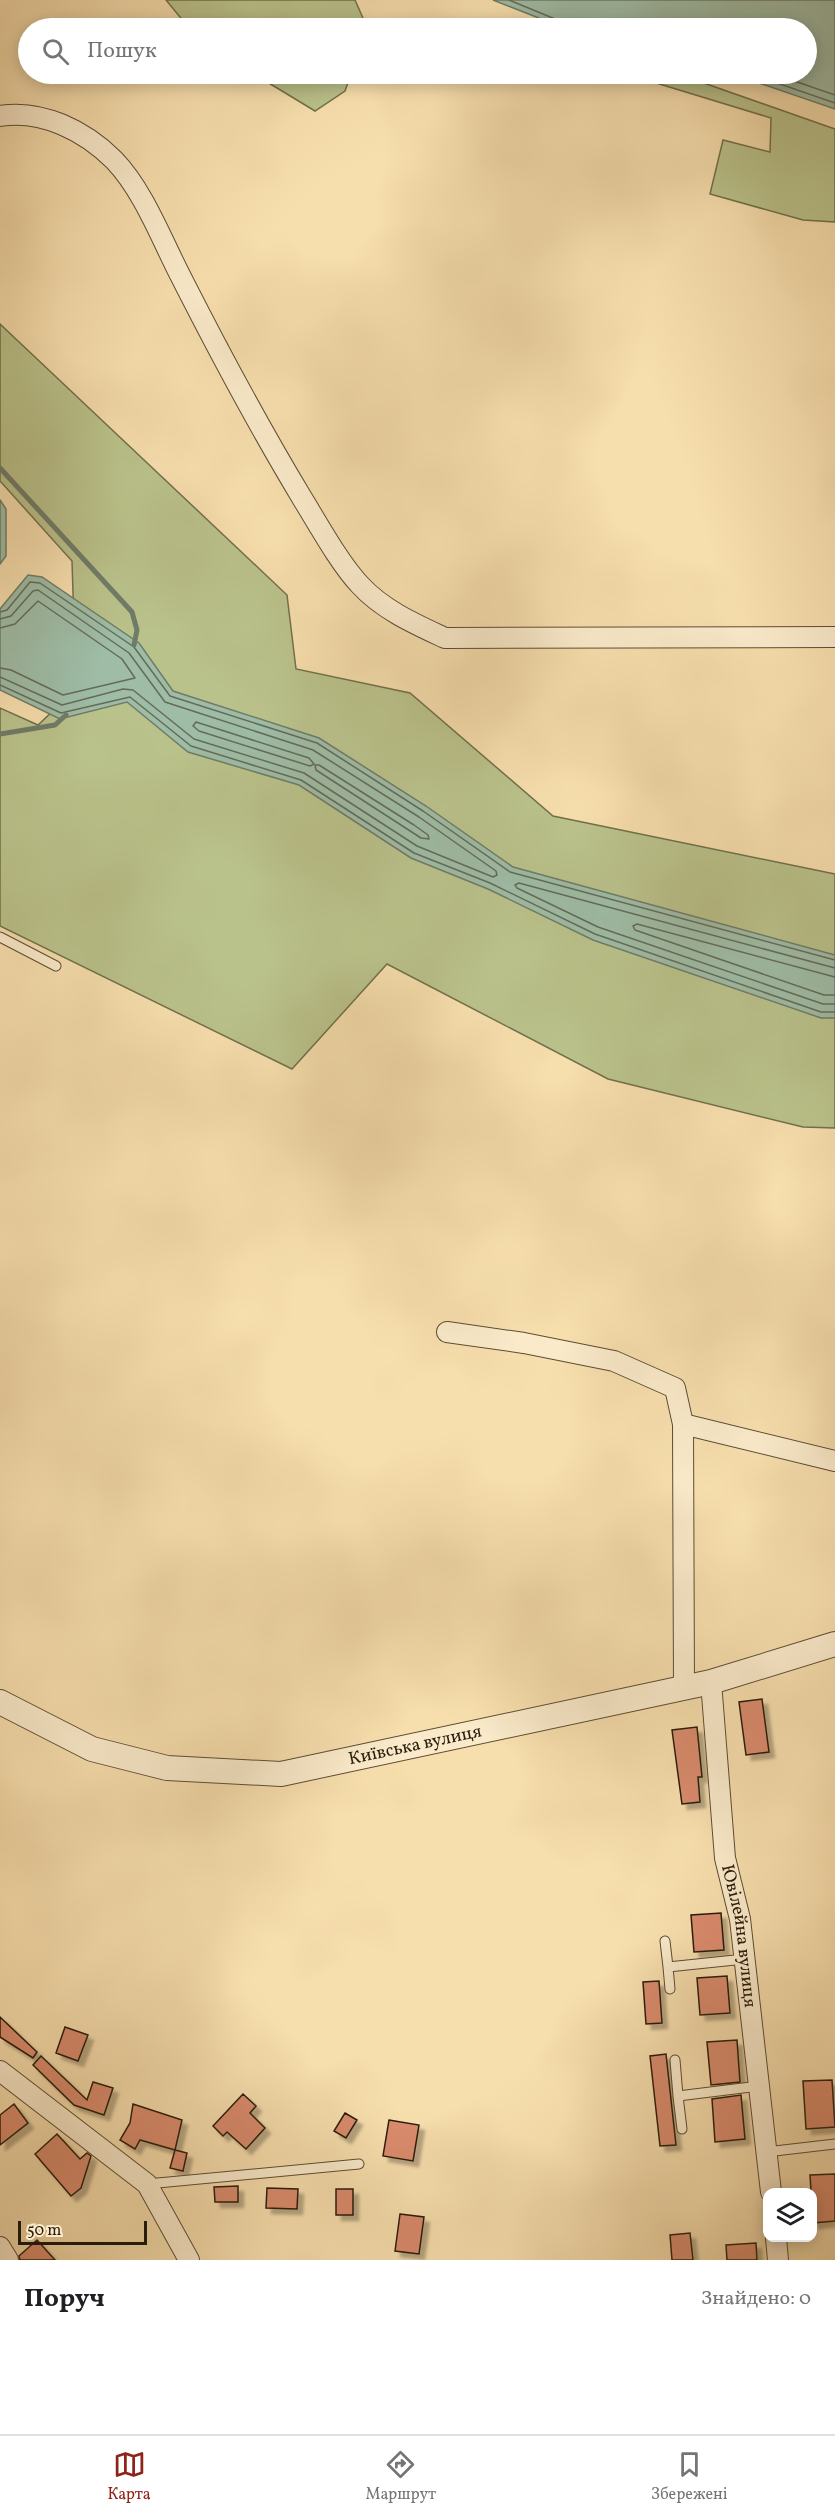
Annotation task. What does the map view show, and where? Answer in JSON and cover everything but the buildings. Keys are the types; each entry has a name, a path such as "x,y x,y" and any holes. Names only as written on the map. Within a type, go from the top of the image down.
{"street":[{"path":"0,116 13,114 61,122 96,144 116,162 139,197 229,371 313,516 360,586 396,614 444,638 835,637"},
{"path":"447,1332 524,1343 614,1361 675,1388 682,1424 684,1688"},
{"path":"682,1424 835,1461"},
{"name":"Київська вулиця","path":"0,1702 92,1749 167,1768 280,1774 711,1682 835,1644"},
{"name":"Ювілейна вулиця","path":"711,1682 725,1858 741,1919 770,2188"},
{"path":"0,2071 147,2184 189,2260"},
{"path":"776,2242 778,2260"},
{"path":"0,2247 8,2260"}],"lane":[{"path":"0,937 56,966"},
{"path":"664,1941 670,1989"},
{"path":"668,1967 745,1959"},
{"path":"675,2060 682,2129"},
{"path":"678,2096 759,2086"},
{"path":"766,2152 835,2144"},
{"path":"147,2184 358,2164"}],"green space":[{"path":"166,0 355,0 363,18 181,18"},
{"path":"270,84 347,84 345,91 315,111"},
{"path":"660,84 707,84 835,129 835,222 803,220 710,194 723,140 770,152 771,118"},
{"path":"0,324 287,595 296,669 410,693 553,816 835,874 835,1128 803,1127 608,1079 387,964 292,1069 0,926 0,708 38,725 76,689 72,561 0,481"}],"water":[{"path":"493,0 835,0 835,109 762,84 817,84 817,18 539,18"},
{"path":"0,500 6,509 6,556 0,564"},
{"path":"28,575 42,577 139,643 173,691 319,738 426,806 513,867 835,955 835,1018 821,1018 593,940 488,889 411,858 299,785 188,752 127,702 60,719 0,690 0,609"}],"waterway":[{"path":"0,468 132,612 137,630 134,645"},
{"path":"0,734 55,725 66,715"}]}
